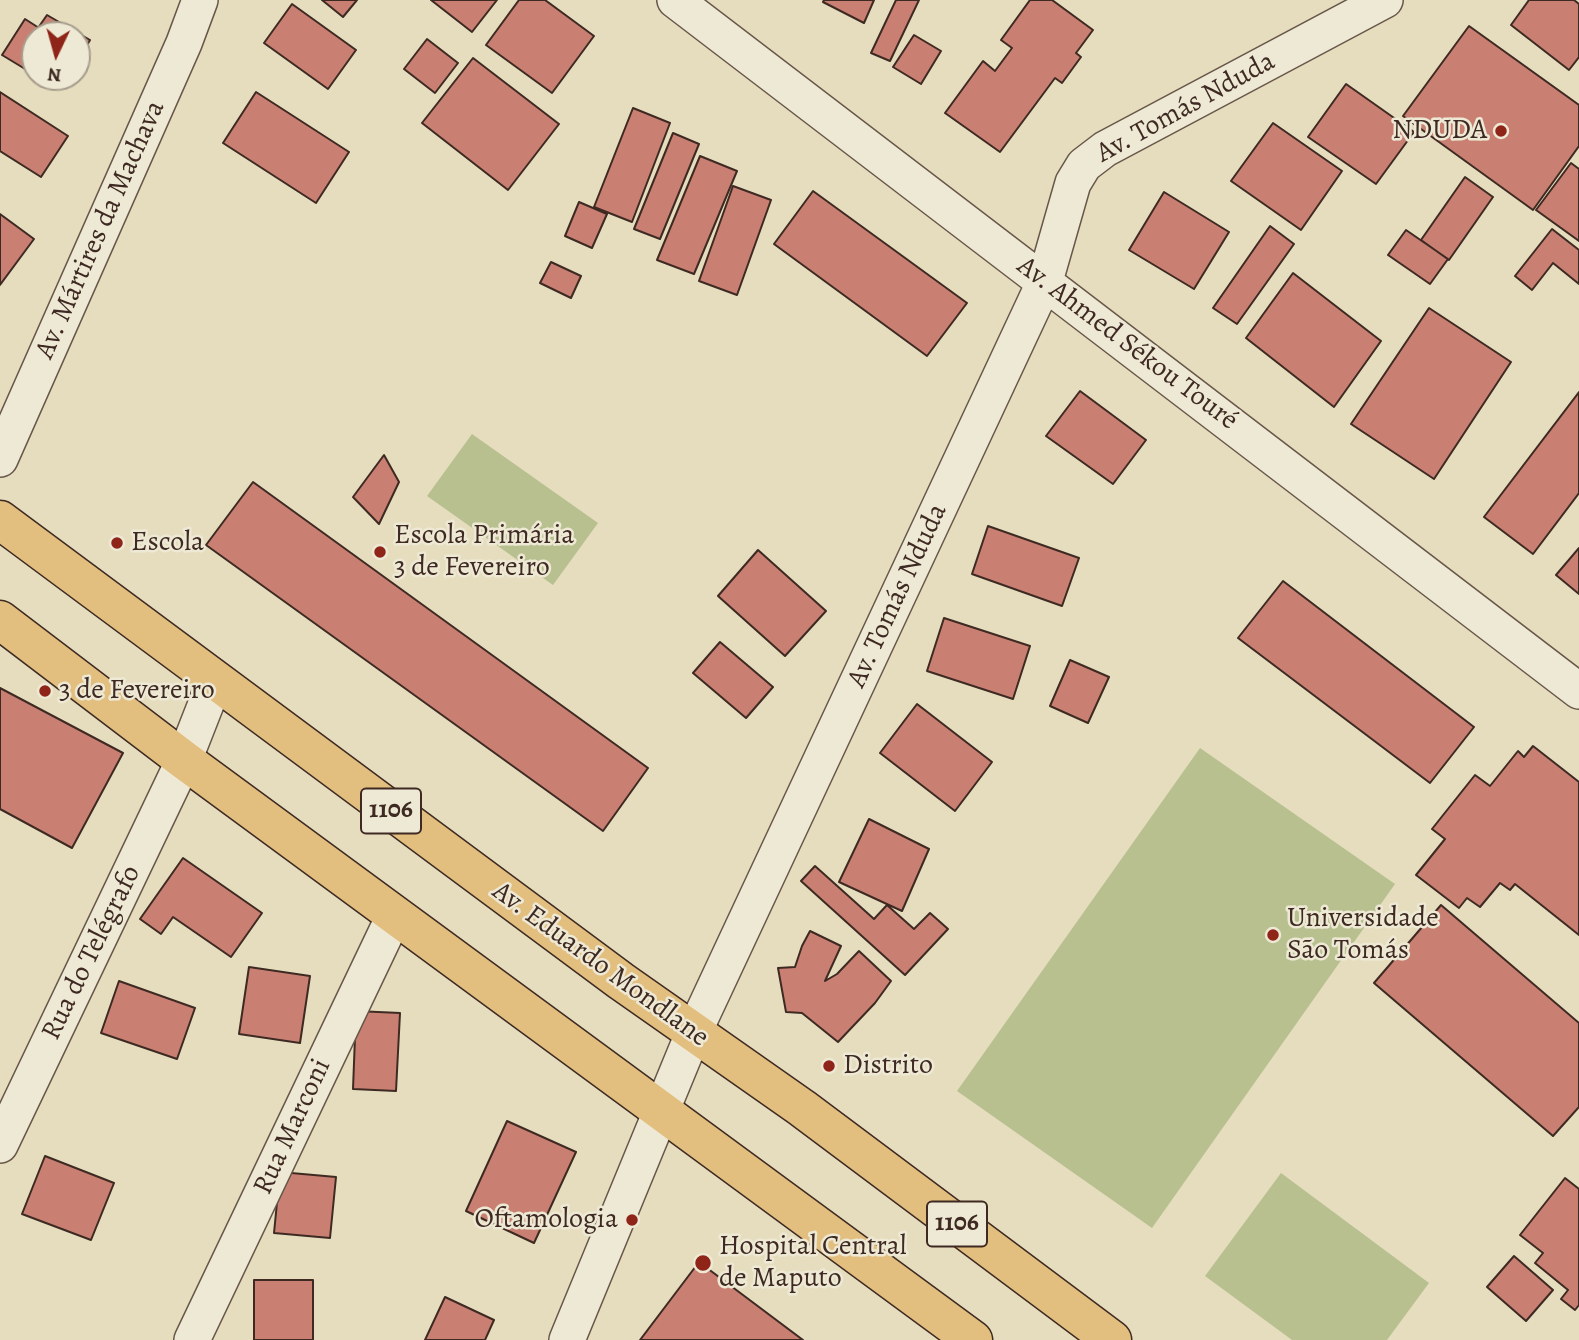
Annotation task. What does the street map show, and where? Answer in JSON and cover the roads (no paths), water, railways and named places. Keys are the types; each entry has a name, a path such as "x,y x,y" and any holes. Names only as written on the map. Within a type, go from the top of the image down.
{"main road":[{"name":"Av. Eduardo Mondlane","path":"0,520 693,1034 802,1108 1112,1340"},
{"path":"0,620 184,760 973,1340"}],"street":[{"name":"Av. Mártires da Machava","path":"0,459 200,0"},
{"name":"Av. Ahmed Sékou Touré","path":"675,0 1579,691"},
{"name":"Av. Tomás Nduda","path":"567,1340 693,1034 1045,281 1073,183 1084,165 1105,149 1385,0"},
{"name":"Rua do Telégrafo","path":"0,1145 184,760 215,681"},
{"name":"Rua Marconi","path":"192,1340 395,914"}],"place":[{"name":"NDUDA","path":"1501,131"},
{"name":"Escola","path":"117,543"},
{"name":"Escola Primária 3 de Fevereiro","path":"380,552"},
{"name":"3 de Fevereiro","path":"45,691"},
{"name":"Universidade São Tomás","path":"1273,935"},
{"name":"Distrito","path":"829,1066"},
{"name":"Oftamologia","path":"632,1220"},
{"name":"Hospital Central de Maputo","path":"703,1263"}]}
